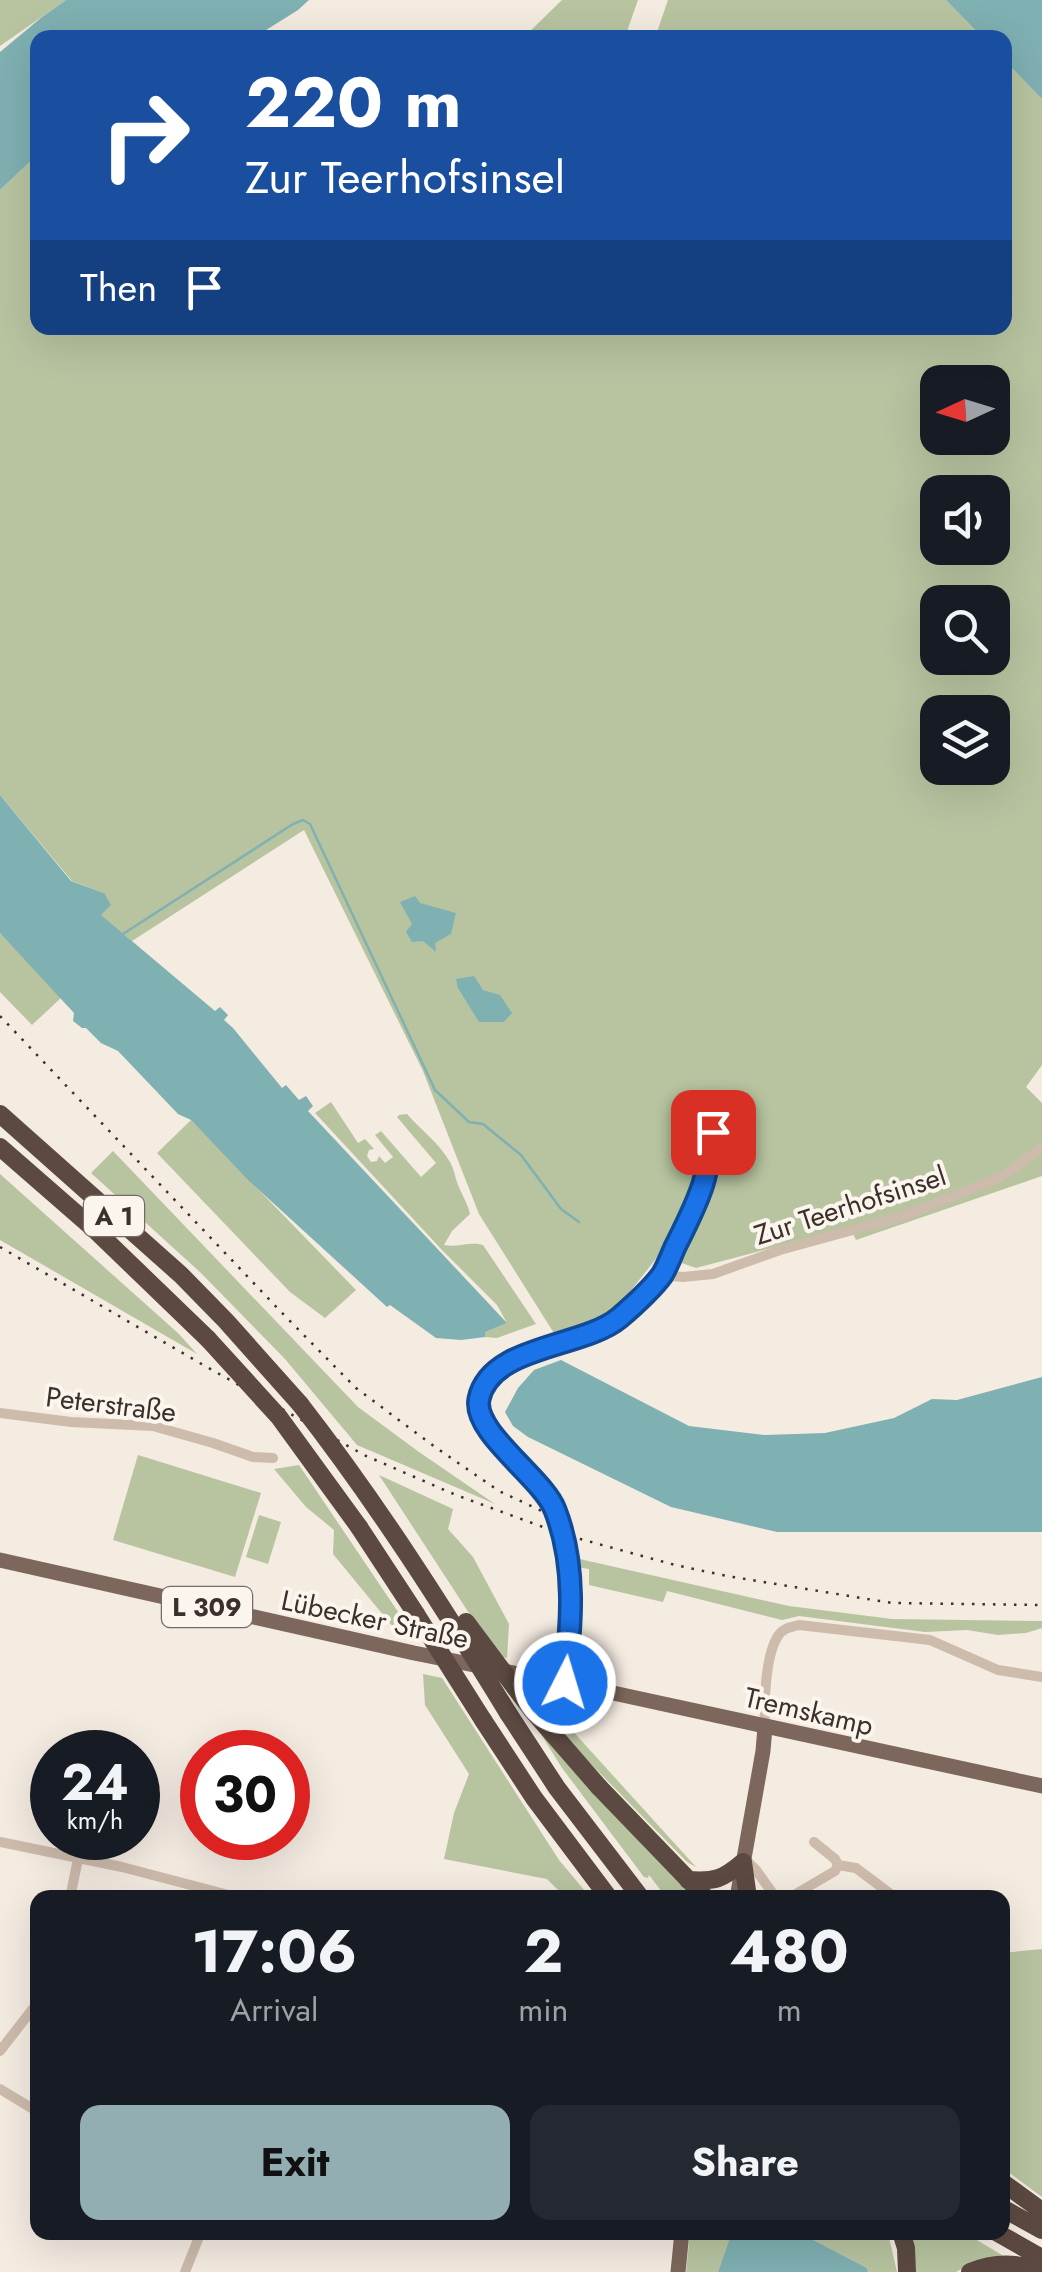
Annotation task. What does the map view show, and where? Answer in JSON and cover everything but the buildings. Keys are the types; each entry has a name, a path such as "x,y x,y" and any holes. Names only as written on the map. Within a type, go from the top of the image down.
{"highway":[{"name":"A 1","path":"0,1114 181,1275 300,1404 336,1450 442,1607 568,1802 635,1890"},
{"name":"A 1","path":"0,1148 106,1239 208,1339 279,1417 360,1527 534,1798 603,1890"},
{"path":"442,1607 466,1622 532,1710 698,1890"},
{"path":"688,1880 715,1881 744,1860"},
{"path":"744,1860 747,1890"},
{"path":"1010,2188 1042,2211"},
{"path":"1010,2212 1042,2230"},
{"path":"904,2240 907,2272"},
{"path":"1010,2240 1042,2258"},
{"path":"970,2272 1008,2264 1042,2272"}],"main road":[{"name":"Lübecker Straße","path":"0,1560 331,1636 565,1683"},
{"name":"Tremskamp","path":"565,1683 1042,1786"},
{"path":"738,1890 764,1727"},
{"path":"678,2272 681,2240"}],"street":[{"path":"565,1683 572,1600 555,1508 486,1426 478,1406 480,1396 491,1376 520,1357 616,1321 662,1275 703,1184 713,1132"},
{"name":"Zur Teerhofsinsel","path":"662,1275 714,1274 780,1250 904,1216 1001,1177 1042,1148"},
{"name":"Peterstraße","path":"0,1413 153,1426 252,1457 273,1458"},
{"path":"764,1727 765,1691 774,1646 786,1628 799,1625 930,1640 998,1670 1042,1677"},
{"path":"0,1842 30,1849"},
{"path":"803,1890 836,1871 838,1865 814,1842"},
{"path":"72,1890 78,1860"},
{"path":"82,1860 209,1890"},
{"path":"744,1860 770,1890"},
{"path":"838,1865 852,1865 885,1890"},
{"path":"176,1890 178,1882"},
{"path":"0,2052 30,2013"},
{"path":"0,2089 30,2107"},
{"path":"185,2272 198,2240"}],"green space":[{"path":"0,0 66,0 0,46"},
{"path":"562,0 638,0 627,30 531,30"},
{"path":"668,0 946,0 975,30 658,30"},
{"path":"1012,68 1042,99 1042,1065 1026,1087 1042,1103 1042,1176 856,1240 850,1227 696,1268 659,1255 613,1313 557,1338 479,1214 423,1071 304,830 132,941 100,915 104,893 72,881 0,795 0,190 30,162 30,335 1012,335"},
{"path":"0,933 62,997 32,1025 0,992"},
{"path":"331,1102 358,1143 365,1139 374,1149 367,1156 371,1162 379,1156 385,1163 393,1157 375,1135 381,1131 421,1177 436,1163 399,1115 407,1114 436,1143 451,1165 470,1214 444,1245 483,1245 536,1324 497,1338 485,1337 484,1332 507,1323 497,1305 315,1113"},
{"path":"191,1120 356,1290 325,1318 290,1292 157,1153"},
{"path":"113,1151 358,1407 495,1504 357,1445 285,1359 201,1273 91,1173"},
{"path":"0,1174 179,1334 197,1354 0,1240"},
{"path":"138,1455 261,1493 235,1577 113,1540"},
{"path":"299,1465 415,1637 398,1633 333,1554 334,1530 306,1507 274,1469"},
{"path":"379,1475 453,1509 448,1529 473,1557 509,1624 507,1658 497,1656"},
{"path":"259,1515 281,1522 268,1564 246,1557"},
{"path":"575,1558 789,1606 892,1619 1042,1621 1042,1628 998,1635 967,1630 925,1632 799,1616 782,1620 667,1591 663,1602 589,1585 589,1569 576,1567"},
{"path":"423,1674 442,1678 559,1860 584,1890 558,1890 547,1879 444,1859 454,1813 469,1774 425,1705"},
{"path":"527,1695 550,1700 559,1716 696,1867 687,1862"},
{"path":"539,1731 694,1890 661,1890 649,1875 644,1877"},
{"path":"1042,1949 1042,2197 1010,2173 1010,1952"},
{"path":"689,2240 729,2240 718,2272 686,2272"},
{"path":"813,2240 890,2240 897,2272 868,2272"},
{"path":"909,2240 977,2240 1007,2258 956,2272 913,2272"}],"water":[{"path":"66,0 309,0 266,30 30,30 30,162 0,190 0,52"},
{"path":"946,0 1042,0 1042,99 1012,68 1012,30 975,30"},
{"path":"0,795 71,881 104,893 111,905 101,915 215,1011 220,1007 228,1015 224,1020 282,1088 286,1085 299,1100 306,1096 313,1106 308,1111 507,1323 485,1332 485,1337 436,1338 390,1305 387,1307 248,1180 191,1120 178,1114 118,1051 73,1021 74,1013 0,933"},
{"path":"415,896 420,903 456,913 451,934 435,943 436,952 423,941 412,942 406,932 412,924 400,902"},
{"path":"474,976 483,990 500,995 512,1013 504,1022 479,1022 456,979"},
{"path":"561,1360 689,1426 765,1435 825,1433 894,1418 932,1399 957,1400 1042,1377 1042,1532 777,1532 671,1507 513,1426 505,1412 518,1388 534,1370"},
{"path":"729,2240 813,2240 868,2272 718,2272"}],"waterway":[{"path":"123,934 293,824 303,820 310,824 435,1090 469,1122 483,1124 521,1155 561,1209 579,1222"}],"railway":[{"path":"0,1016 356,1388 499,1491 561,1520"},
{"path":"0,1247 364,1455 456,1495 562,1534 727,1576 892,1603 1042,1605"}],"route":[{"path":"565,1683 572,1600 555,1508 486,1426 480,1416 480,1396 491,1376 520,1357 616,1321 662,1275 703,1184 713,1132"}]}
